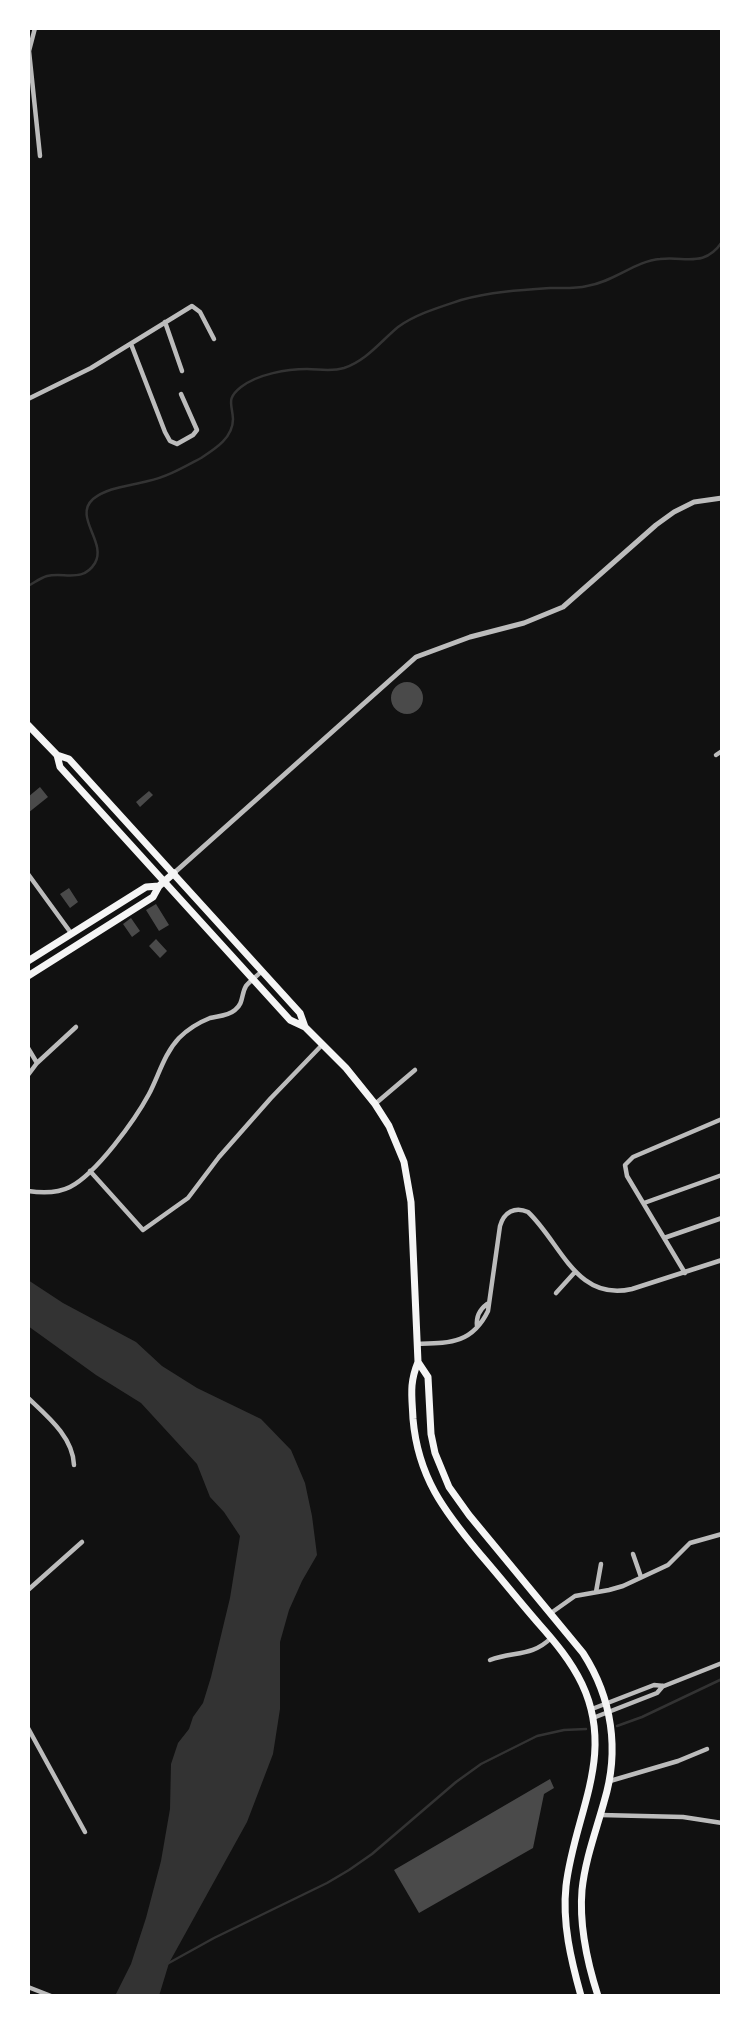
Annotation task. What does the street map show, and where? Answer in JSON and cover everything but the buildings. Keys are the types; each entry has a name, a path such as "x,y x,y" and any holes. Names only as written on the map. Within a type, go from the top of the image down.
{"main road":[{"path":"28,725 57,755 69,759 174,873 300,1013 305,1027"},
{"path":"57,755 60,767 162,883 289,1020 305,1027 346,1068 375,1104 397,1144 408,1179 411,1202 418,1362 411,1379 419,1458 442,1507 551,1638 575,1671 592,1713 595,1753 593,1776 566,1887 568,1941 581,1996"},
{"path":"28,976 153,897 162,883 174,873"},
{"path":"28,961 146,887 162,883"},
{"path":"418,1362 428,1377 431,1434 435,1453 449,1487 469,1516 588,1660 608,1707 612,1741 610,1781 585,1872 582,1905 585,1948 598,1996"}],"street":[{"path":"35,28 29,51 40,156"},
{"path":"28,399 92,368 187,308 195,307 200,312 214,339"},
{"path":"165,322 182,371"},
{"path":"131,344 165,432 170,441 177,444 197,430 181,394"},
{"path":"174,873 416,657 470,637 524,623 563,607 656,524 694,502 722,498"},
{"path":"716,755 722,751"},
{"path":"28,874 72,934"},
{"path":"28,1191 54,1191 68,1188 80,1181 114,1144 133,1118 179,1038 209,1019 237,1009 246,986 261,971"},
{"path":"28,1075 37,1063 76,1027"},
{"path":"90,1171 143,1230 188,1198 219,1157 322,1044"},
{"path":"28,1048 37,1063"},
{"path":"375,1104 415,1070"},
{"path":"685,1273 625,1172 626,1162 722,1119"},
{"path":"643,1203 722,1175"},
{"path":"417,1345 457,1341 482,1322 488,1311 500,1226 504,1217 514,1210 524,1210 532,1216 575,1272 594,1287 617,1292 632,1289 722,1260"},
{"path":"664,1238 722,1217"},
{"path":"556,1293 575,1272"},
{"path":"28,1398 52,1421 67,1441 73,1453 74,1465"},
{"path":"551,1613 576,1596 609,1590 667,1565 690,1543 722,1534"},
{"path":"28,1590 82,1542"},
{"path":"633,1553 641,1577"},
{"path":"596,1592 601,1564"},
{"path":"490,1660 530,1652 551,1638"},
{"path":"592,1713 657,1693 664,1686 722,1663"},
{"path":"592,1713 608,1707"},
{"path":"28,1728 85,1832"},
{"path":"610,1781 678,1761 707,1749"},
{"path":"600,1815 674,1816 722,1823"},
{"path":"28,1987 51,1996"}],"shaded area":[{"path":"28,1280 63,1303 136,1342 162,1366 197,1388 261,1419 291,1450 305,1483 312,1516 317,1555 289,1610 280,1642 280,1709 273,1754 247,1822 169,1963 159,1996 115,1996 131,1964 146,1918 161,1861 170,1809 171,1764 178,1743 203,1703 211,1677 230,1598 240,1536 210,1497 197,1464 141,1403 96,1375 28,1326"}],"waterway":[{"path":"28,586 47,576 73,576 90,569 98,555 87,514 93,499 112,489 169,474 212,451 230,432 233,395 248,382 282,371 334,370 352,365 405,322 461,300 505,292 597,284 651,261 701,258 715,250 722,242"},
{"path":"617,1726 722,1679"},
{"path":"167,1964 349,1870 481,1764 537,1736 564,1730 586,1729"}]}
